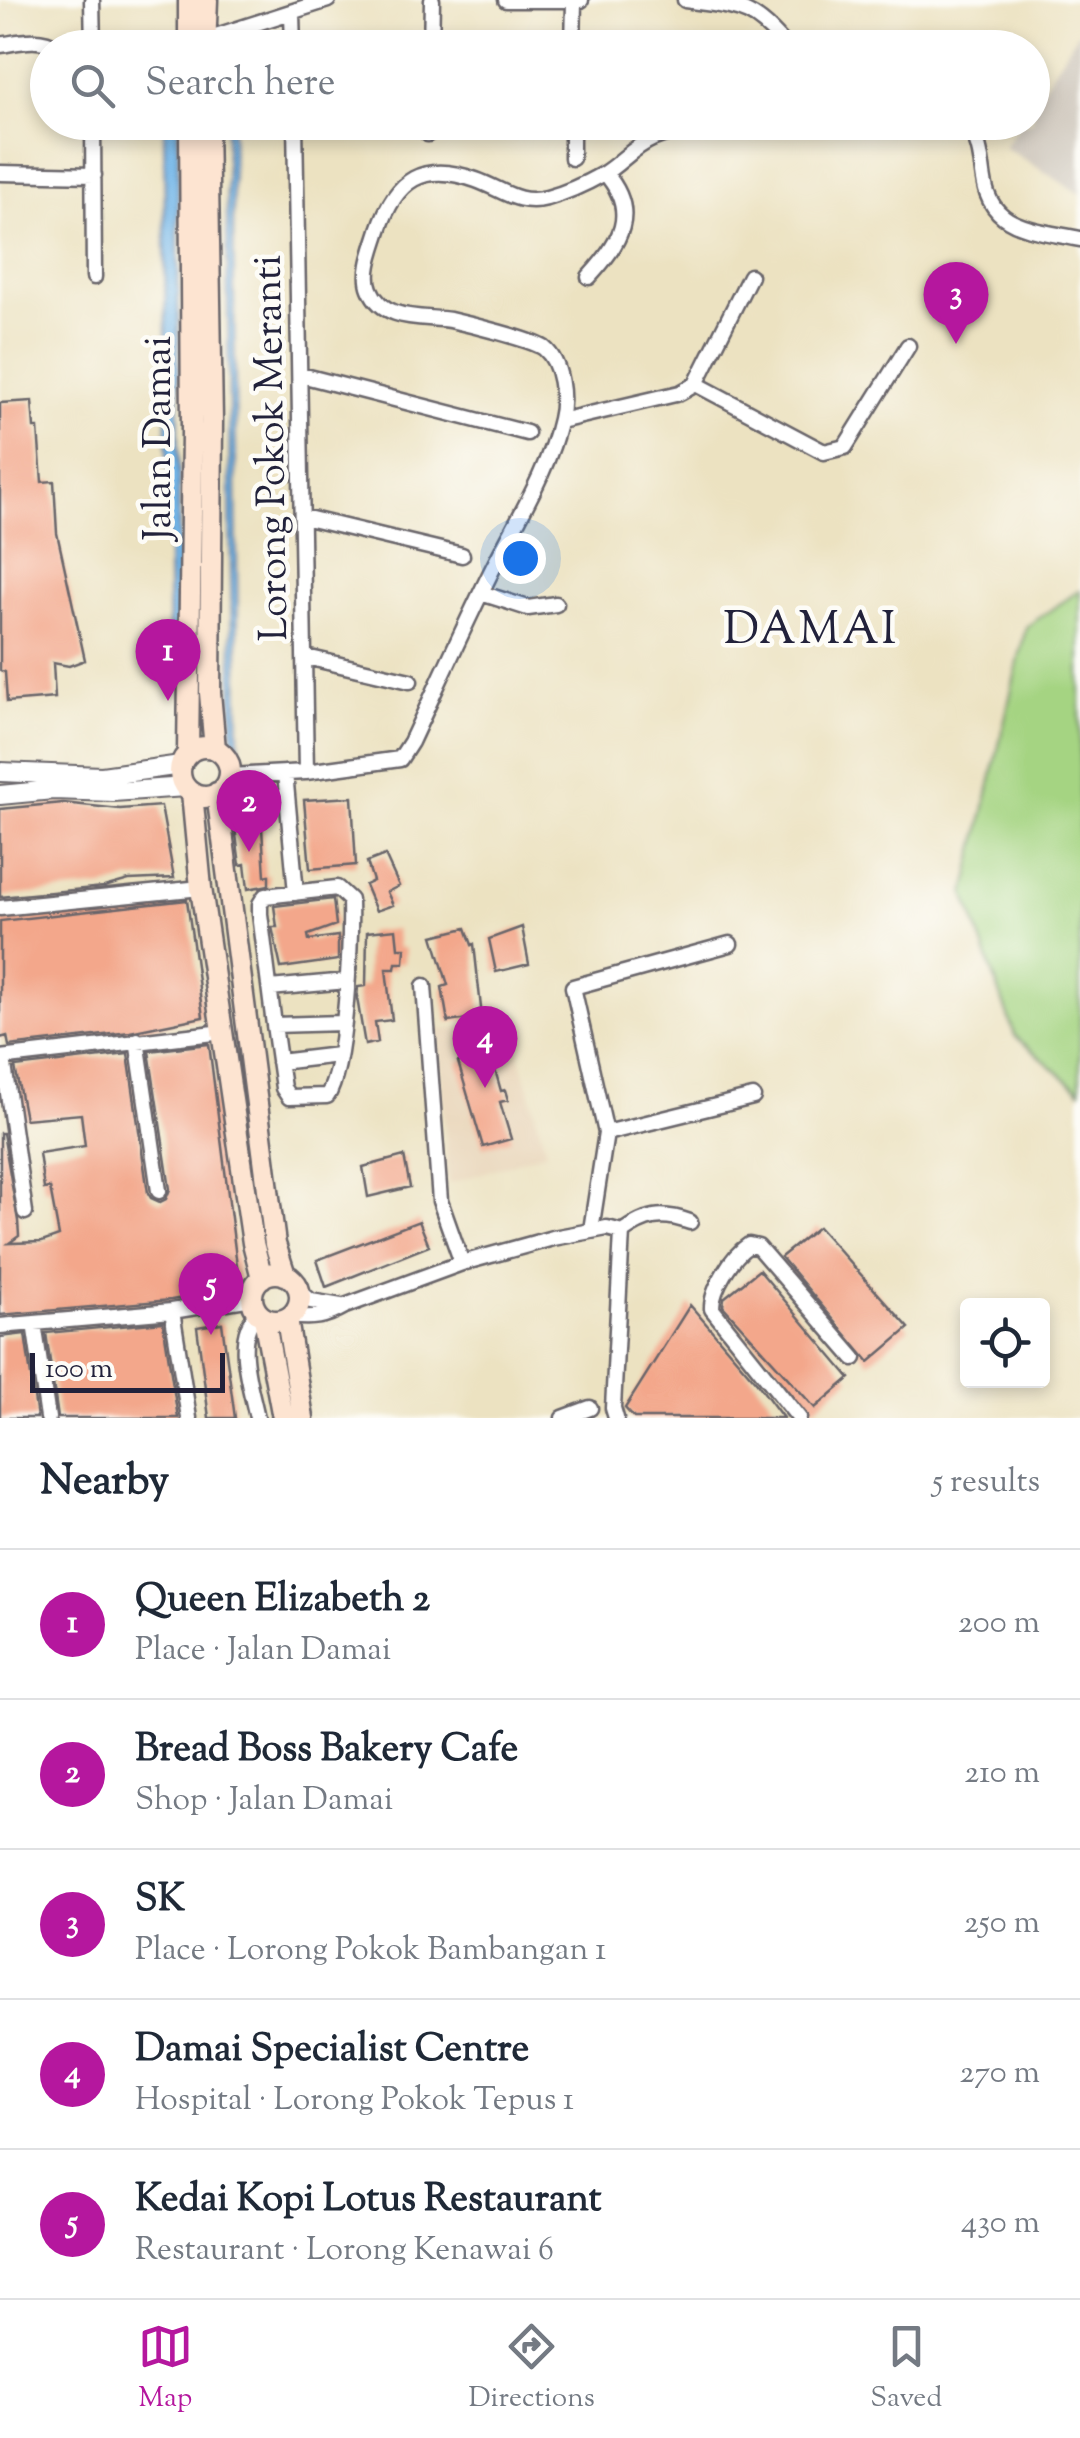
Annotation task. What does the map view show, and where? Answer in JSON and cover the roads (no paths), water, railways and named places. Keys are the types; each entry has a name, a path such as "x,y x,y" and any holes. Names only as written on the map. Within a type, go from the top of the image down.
{"main road":[{"path":"194,30 201,2"},
{"path":"201,2 204,30"},
{"name":"Jalan Damai","path":"185,760 192,432 190,140"},
{"name":"Jalan Damai","path":"207,140 212,422 210,694 216,748"},
{"path":"262,1278 253,1243 189,790 180,773 185,760 201,747 216,748 228,760 224,785 274,1244 285,1275"},
{"path":"189,790 205,796 224,785"},
{"path":"283,1418 254,1286 274,1273 295,1282 300,1292 300,1301 289,1318 303,1418"},
{"path":"258,1310 276,1321 289,1318"}],"street":[{"path":"92,0 92,30"},
{"path":"232,30 328,0"},
{"path":"431,30 432,0"},
{"path":"506,0 577,0 574,30"},
{"path":"685,0 727,3 751,13 772,30"},
{"path":"201,2 220,20 242,26"},
{"path":"292,12 292,30"},
{"path":"0,44 30,41"},
{"path":"94,140 94,276"},
{"name":"Lorong Pokok Meranti","path":"294,140 306,772"},
{"path":"572,140 572,158"},
{"path":"224,785 285,772 400,759 412,742 560,421 563,402 556,366 540,346 463,323 394,312 379,302 370,289 368,273 387,207 404,183 424,174 454,174 479,181 512,199 548,198 605,174 649,140"},
{"path":"976,140 984,190 997,210 1010,221 1080,239"},
{"path":"0,173 94,175"},
{"path":"589,277 608,256 622,230 625,205 618,188 605,174"},
{"path":"560,421 680,393 696,384 750,276"},
{"path":"696,384 824,452 845,447 908,346"},
{"path":"301,375 527,434"},
{"path":"303,517 462,554"},
{"path":"481,593 528,608 556,604"},
{"path":"306,657 410,680"},
{"path":"0,772 102,776 185,760"},
{"path":"285,772 296,893"},
{"path":"0,796 53,790 189,790"},
{"path":"0,908 202,888"},
{"path":"337,888 350,900 351,958 347,980 333,1087 327,1096 289,1097 283,1088 279,1062 260,904 266,896 337,888"},
{"path":"591,1230 606,1134 573,987 730,944"},
{"path":"270,988 347,980"},
{"path":"424,986 440,1201 462,1263"},
{"path":"274,1025 342,1024"},
{"path":"25,1212 2,1058 223,1032"},
{"path":"136,1040 159,1191"},
{"path":"279,1062 338,1055"},
{"path":"606,1134 753,1097"},
{"path":"289,1318 315,1319 462,1263 591,1230 607,1228 622,1232 651,1216 670,1215 690,1222"},
{"path":"616,1418 612,1408 622,1232"},
{"path":"799,1418 712,1309 711,1298 740,1250 749,1245 758,1247 854,1358"},
{"path":"300,1292 326,1306 346,1306"},
{"path":"0,1326 172,1311 258,1310"},
{"path":"257,1418 244,1342 246,1327 258,1310"},
{"path":"172,1311 189,1418"},
{"path":"34,1323 48,1418"},
{"path":"563,1418 590,1408"}],"water":[{"path":"164,140 178,140 179,653 169,652"},
{"path":"226,140 232,140 239,750 233,750"}],"place":[{"name":"SK","path":"956,344"},
{"name":"Queen Elizabeth 2","path":"168,701"},
{"name":"Bread Boss Bakery Cafe","path":"249,852"},
{"name":"Damai Specialist Centre","path":"485,1088"},
{"name":"Kedai Kopi Lotus Restaurant","path":"211,1335"}],"district":[{"name":"DAMAI","path":"811,627"}]}
